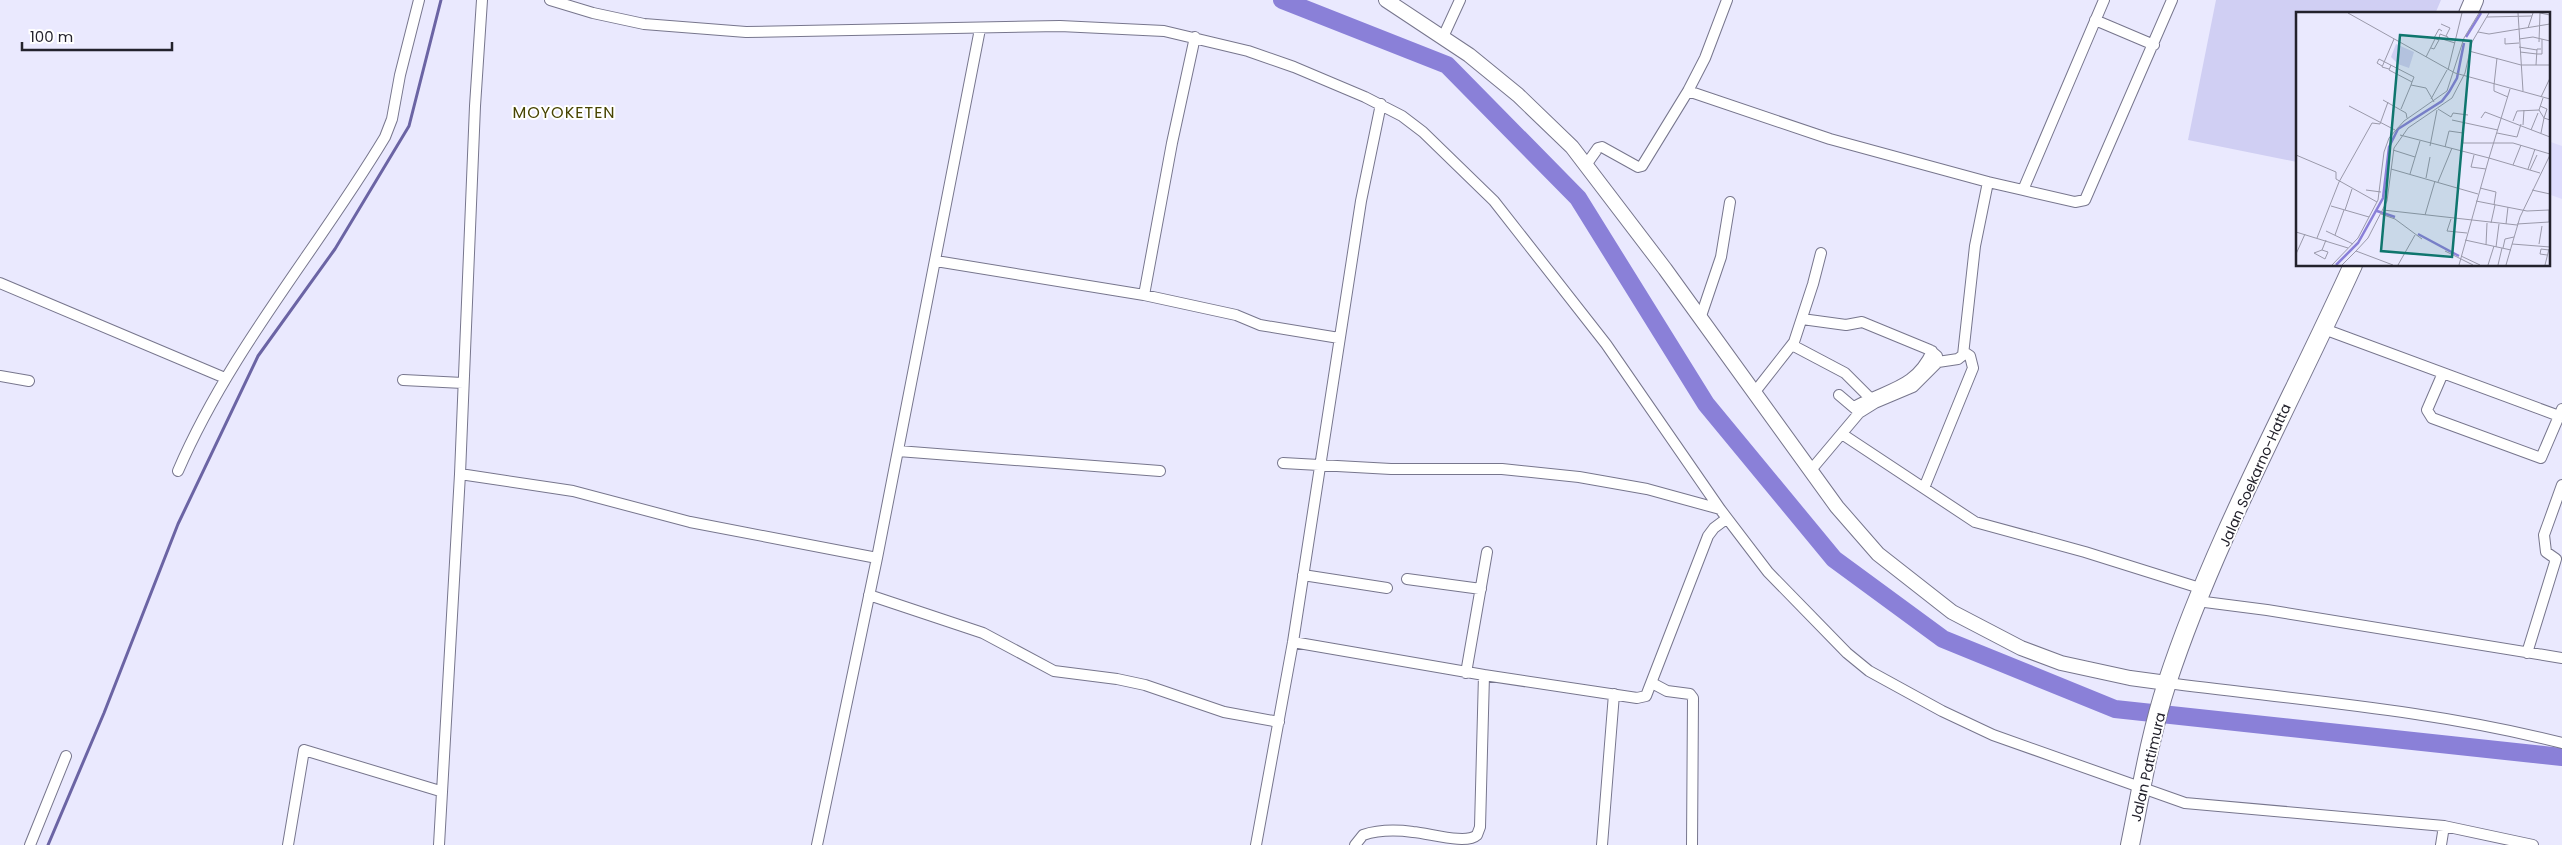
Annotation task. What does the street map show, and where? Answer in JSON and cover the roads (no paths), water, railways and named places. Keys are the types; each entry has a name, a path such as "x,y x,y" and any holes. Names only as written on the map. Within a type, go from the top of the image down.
{"highway":[{"path":"2469,12 2474,0"},
{"name":"Jalan Soekarno-Hatta","path":"2166,686 2200,595 2295,386 2324,329 2353,266"},
{"name":"Jalan Pattimura","path":"2130,845 2166,686"}],"street":[{"path":"178,471 198,424 225,378 370,162 387,132 394,111 400,75 419,0"},
{"path":"439,845 440,791 460,474 474,116 482,0"},
{"path":"550,0 623,20 709,30 780,32 1090,26 1164,32 1194,37 1294,67 1381,104 1423,132 1479,186 1507,217 1606,344 1726,518 1792,599 1847,653 1869,671 1942,711 1993,735 2142,787 2168,798 2201,806 2444,826 2533,845"},
{"path":"1386,0 1443,37 1518,95 1556,131 1586,165 1837,507 1869,546 1952,612 2021,648 2062,663 2166,686 2409,714 2512,730 2562,743"},
{"path":"1443,37 1460,0"},
{"path":"1586,165 1598,148 1602,147 1638,167 1642,166 1688,91 1705,58 1727,0"},
{"path":"2023,190 2104,0"},
{"path":"1688,91 1830,139 1988,182 2075,202 2085,200 2172,0"},
{"path":"2095,20 2154,45"},
{"path":"816,845 877,558 980,29"},
{"path":"1144,296 1172,143 1194,37"},
{"path":"1256,845 1304,575 1361,201 1381,104"},
{"path":"1873,400 1913,387 1938,362 1958,359 1964,352 1975,246 1988,182"},
{"path":"1700,319 1721,257 1730,202"},
{"path":"1754,393 1792,345 1802,319 1821,253"},
{"path":"936,261 1144,296 1236,315 1260,325 1339,338"},
{"path":"0,284 225,378"},
{"path":"1802,319 1846,325 1862,322 1932,351 1937,356 1938,362"},
{"path":"2324,329 2442,373 2561,412 2541,458 2432,418 2427,410 2442,373"},
{"path":"1792,345 1845,374 1873,400"},
{"path":"1811,470 1842,434 1857,410 1917,375 1925,366 1932,351"},
{"path":"1924,488 1973,368 1970,356 1964,352"},
{"path":"0,376 29,381"},
{"path":"403,380 463,382"},
{"path":"1839,395 1857,410"},
{"path":"1842,434 1968,518 1986,526 2085,552 2200,595 2267,610 2562,658"},
{"path":"898,451 1160,471"},
{"path":"1283,463 1390,469 1502,469 1569,476 1647,489 1720,510"},
{"path":"460,474 573,491 690,522 877,558"},
{"path":"2527,653 2559,559 2546,552 2543,540 2562,485"},
{"path":"1293,642 1484,675 1643,697 1652,683 1708,536 1726,518"},
{"path":"1466,672 1487,552"},
{"path":"1304,575 1388,588"},
{"path":"1407,579 1482,589"},
{"path":"869,595 983,634 1054,671 1136,683 1224,712 1279,722"},
{"path":"1355,845 1363,835 1373,833 1414,832 1467,840 1477,835 1480,827 1484,675"},
{"path":"1652,683 1667,691 1690,694 1693,698 1692,845"},
{"path":"1602,845 1614,694"},
{"path":"288,845 304,750 440,791"},
{"path":"30,845 66,756"},
{"path":"2441,845 2444,826"}],"waterway":[{"path":"48,845 104,713 178,524 258,356 335,249 409,126 441,0"},
{"path":"1282,0 1447,65 1578,198 1706,404 1834,559 1943,639 2115,709 2562,757"}],"district":[{"name":"MOYOKETEN","path":"564,112"}]}
